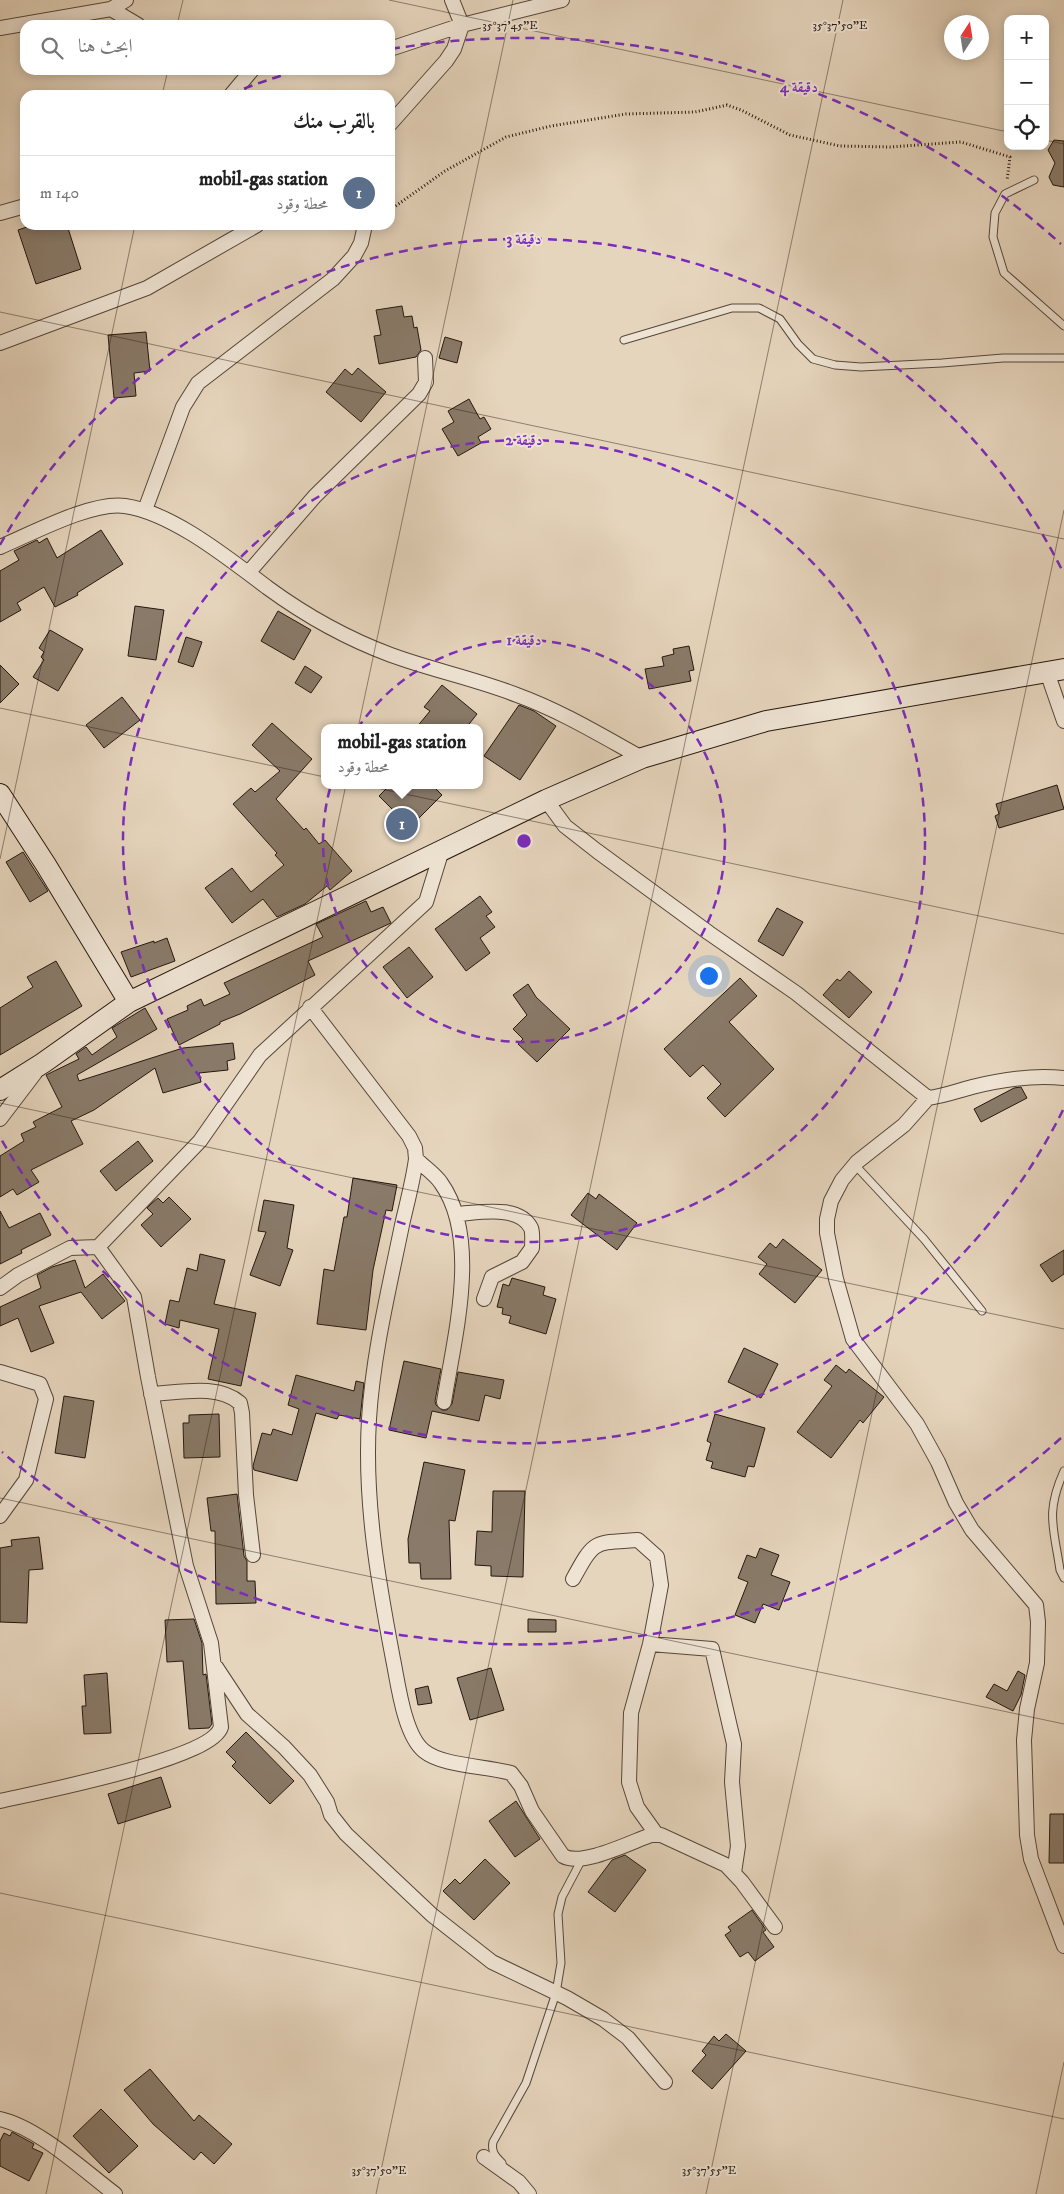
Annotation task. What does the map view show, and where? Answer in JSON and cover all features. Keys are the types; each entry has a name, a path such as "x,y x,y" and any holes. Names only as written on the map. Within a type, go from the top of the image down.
{"main road":[{"path":"0,1090 44,1063 129,1002 546,800 642,758 766,721 1055,671"},
{"path":"0,794 46,865 129,1002"}],"street":[{"path":"47,20 111,9 126,0"},
{"path":"395,118 446,61 454,49 462,25 452,0"},
{"path":"395,47 462,25 562,0"},
{"path":"111,9 130,20"},
{"path":"0,28 20,25"},
{"path":"235,90 248,75"},
{"path":"0,213 20,207"},
{"path":"0,343 148,288 248,230"},
{"path":"145,510 183,407 198,383 334,279 354,256 361,243 364,230"},
{"path":"248,572 314,496 419,394 426,382 425,358"},
{"path":"0,547 30,533 98,508 122,506 145,510 173,523 327,625 383,651 520,696 558,713 642,758"},
{"path":"1055,671 1064,721"},
{"path":"546,800 566,826 597,851 709,933 796,993 928,1098"},
{"path":"0,1288 18,1275 70,1248 98,1247 200,1141 260,1055 426,902 442,850"},
{"path":"310,1008 409,1136 415,1148 416,1159 384,1313 369,1419 370,1509 376,1567 397,1678 411,1733 422,1750 433,1758 511,1773 521,1786 532,1811 563,1856 570,1860 582,1859 651,1835 674,1840 717,1860 734,1873 775,1927"},
{"path":"0,1119 44,1063"},
{"path":"1064,1078 1031,1077 1002,1080 944,1096 928,1098 904,1125 855,1165 842,1180 831,1202 827,1218 827,1232 836,1279 853,1339 917,1424 938,1462 956,1503 972,1530 1036,1605 1038,1622 1037,1663 1027,1709 1024,1740 1027,1835 1032,1858 1064,1946"},
{"path":"416,1159 440,1182 456,1214 462,1246 462,1281 444,1402"},
{"path":"456,1214 499,1212 519,1216 531,1229 532,1248 522,1262 492,1277 484,1299"},
{"path":"0,1801 149,1765 180,1755 216,1736 221,1727 215,1665 186,1566 151,1394 134,1297 98,1247"},
{"path":"0,1372 40,1384 46,1398 26,1480 0,1516"},
{"path":"151,1394 212,1392 226,1394 240,1403 246,1495 253,1555"},
{"path":"573,1579 588,1551 600,1543 638,1540 656,1557 661,1585 650,1644 631,1713 629,1782 637,1807 657,1835"},
{"path":"650,1644 712,1649 734,1744 732,1782 738,1846 734,1873"},
{"path":"215,1665 247,1714 284,1747 310,1775 327,1802 331,1815 346,1834 432,1915 492,1962 556,1993 603,2019 628,2038 665,2082"},
{"path":"0,2120 22,2126 63,2154 115,2194"},
{"path":"484,2158 519,2182 529,2194"}],"lane":[{"path":"1034,180 1005,194 995,213 993,237 1004,273 1064,326"},
{"path":"624,340 732,308 759,308 780,319 798,344 813,359 835,365 861,367 942,364 1003,358 1064,358"},
{"path":"855,1165 924,1239 982,1311"},
{"path":"1064,1471 1058,1484 1051,1515 1060,1570 1064,1578"},
{"path":"519,2182 494,2155 493,2142 526,2083 556,1993 561,1963 558,1914 562,1897 582,1859"}],"path":[{"path":"395,206 445,171 506,137 551,126 626,114 696,112 727,105 741,110 790,135 840,146 891,147 961,142 1010,157 1005,194"}],"building":[{"path":"1054,140 1064,141 1064,187 1053,185 1049,177 1055,163 1048,150"},
{"path":"18,230 69,230 81,269 36,284"},
{"path":"402,306 404,317 412,316 414,328 417,327 421,350 416,357 379,364 374,336 381,335 376,310"},
{"path":"146,332 150,371 134,373 136,396 114,398 108,335"},
{"path":"445,337 462,342 457,363 439,358"},
{"path":"358,368 386,392 361,422 326,392 345,369 352,375"},
{"path":"469,399 480,419 484,417 491,429 478,437 481,443 458,456 442,429 454,422 448,411"},
{"path":"101,530 123,564 77,593 78,595 55,607 44,587 17,603 21,610 0,622 0,571 19,560 14,551 37,540 39,543 47,538 57,558"},
{"path":"135,606 164,610 156,660 128,656"},
{"path":"278,611 311,630 294,660 261,641"},
{"path":"50,630 83,649 58,691 33,677 44,660 41,657 44,652 39,648"},
{"path":"186,637 202,642 193,667 178,662"},
{"path":"689,646 694,670 689,671 691,681 649,689 645,669 664,666 662,657 674,654 673,649"},
{"path":"0,665 19,684 0,703"},
{"path":"305,666 322,677 311,693 295,683"},
{"path":"442,685 477,714 469,724 419,724 430,711 424,707"},
{"path":"122,697 140,720 104,748 86,725"},
{"path":"519,705 534,711 556,726 520,780 484,756"},
{"path":"272,723 312,759 276,799 304,830 306,828 319,844 325,840 352,871 330,890 327,886 305,904 277,917 263,899 232,923 205,888 232,868 251,892 284,865 275,855 277,853 233,804 251,788 255,792 280,771 252,745"},
{"path":"1057,785 1064,809 999,828 995,816 999,814 996,804"},
{"path":"386,789 436,789 442,795 410,827 379,796"},
{"path":"23,852 48,891 30,902 6,862"},
{"path":"480,896 492,912 486,916 495,927 480,938 490,953 466,971 435,929"},
{"path":"366,901 371,912 383,907 391,923 308,961 315,975 240,1014 220,1022 220,1024 179,1045 167,1019 188,1010 187,1006 201,999 204,1006 230,994 224,983 323,937 316,924"},
{"path":"777,908 803,922 783,956 758,941"},
{"path":"167,938 175,961 131,977 121,952"},
{"path":"409,947 433,977 407,998 383,967"},
{"path":"56,961 82,1006 0,1055 0,1008 33,987 27,977"},
{"path":"849,971 872,992 849,1018 823,995 837,979 840,981"},
{"path":"740,978 757,996 729,1022 774,1069 725,1117 707,1098 721,1084 703,1065 690,1077 664,1049"},
{"path":"528,984 536,997 570,1029 537,1062 518,1044 523,1039 513,1029 527,1015 513,995"},
{"path":"145,1008 157,1029 77,1075 79,1081 183,1048 233,1043 235,1059 227,1061 228,1070 199,1073 201,1082 163,1093 155,1068 94,1110 71,1121 83,1144 31,1170 39,1182 17,1195 13,1189 0,1197 0,1156 24,1141 21,1134 36,1127 33,1122 62,1107 46,1075 79,1059 76,1054 86,1047 92,1055 117,1037 112,1028"},
{"path":"1021,1087 1027,1098 981,1122 974,1109 1014,1088"},
{"path":"138,1141 153,1161 116,1191 100,1171"},
{"path":"353,1178 397,1185 392,1211 386,1210 373,1270 366,1330 317,1324 324,1269 334,1271 344,1217 347,1217"},
{"path":"588,1193 596,1199 599,1194 637,1223 617,1250 571,1215"},
{"path":"169,1197 191,1219 161,1247 141,1225 153,1214 147,1208 152,1203 158,1198 163,1203"},
{"path":"264,1200 294,1205 287,1248 293,1250 280,1286 250,1275 266,1232 258,1231"},
{"path":"0,1211 9,1228 40,1213 51,1235 21,1250 22,1253 0,1264"},
{"path":"783,1239 822,1270 795,1303 759,1274 767,1264 758,1257 770,1243 776,1248"},
{"path":"1064,1250 1064,1274 1052,1282 1040,1265"},
{"path":"200,1254 225,1260 214,1304 256,1313 241,1386 208,1379 219,1329 180,1320 179,1328 165,1324 170,1300 179,1302 187,1268 197,1271"},
{"path":"75,1260 85,1288 103,1274 125,1301 102,1319 81,1292 39,1306 54,1343 31,1352 18,1318 0,1326 0,1307 41,1288 37,1275 52,1267"},
{"path":"512,1278 545,1287 543,1295 556,1299 546,1334 509,1323 511,1316 502,1314 503,1308 497,1307 503,1284 509,1286"},
{"path":"744,1348 778,1364 761,1398 728,1382"},
{"path":"404,1361 441,1369 435,1401 436,1405 442,1410 447,1410 452,1404 458,1372 504,1380 500,1399 485,1395 479,1421 432,1411 426,1438 389,1430"},
{"path":"836,1365 846,1373 849,1369 884,1397 863,1423 860,1420 831,1458 797,1432 832,1386 824,1380"},
{"path":"296,1375 354,1391 356,1381 364,1383 360,1419 339,1415 337,1419 316,1413 297,1481 254,1470 253,1466 262,1433 271,1435 273,1429 292,1435 299,1409 288,1405"},
{"path":"64,1396 94,1401 85,1458 55,1453"},
{"path":"219,1414 220,1457 184,1458 183,1423 189,1423 189,1415"},
{"path":"715,1414 765,1428 754,1467 748,1466 745,1477 711,1468 713,1462 706,1460 711,1443 707,1441"},
{"path":"424,1462 465,1470 455,1521 449,1520 451,1579 421,1579 420,1563 409,1563 408,1539"},
{"path":"493,1491 525,1491 523,1577 491,1576 491,1566 475,1565 477,1531 492,1532"},
{"path":"237,1494 244,1556 247,1561 247,1581 255,1581 256,1603 216,1604 215,1531 211,1531 207,1498"},
{"path":"39,1537 43,1569 29,1570 27,1623 0,1622 0,1548 12,1546 11,1540"},
{"path":"760,1548 779,1555 771,1575 790,1582 779,1610 763,1604 755,1623 735,1615 748,1582 738,1578 747,1555 756,1558"},
{"path":"194,1619 202,1643 203,1675 206,1674 212,1724 209,1728 189,1729 183,1661 167,1662 165,1620"},
{"path":"528,1619 556,1620 556,1632 528,1632"},
{"path":"491,1668 504,1710 470,1720 457,1678"},
{"path":"1018,1671 1025,1675 1021,1695 1013,1711 986,1697 994,1684 1007,1691"},
{"path":"107,1673 111,1733 84,1734 82,1706 86,1706 84,1675"},
{"path":"428,1686 432,1703 418,1705 415,1689"},
{"path":"246,1732 294,1781 270,1804 232,1766 236,1762 226,1752"},
{"path":"161,1777 171,1807 118,1824 108,1794"},
{"path":"516,1801 540,1839 515,1857 489,1821"},
{"path":"1050,1814 1064,1814 1064,1863 1049,1863"},
{"path":"625,1855 646,1870 615,1912 588,1892 612,1860"},
{"path":"485,1859 510,1883 474,1920 443,1891 455,1879 460,1884"},
{"path":"752,1910 766,1930 763,1932 774,1947 755,1961 748,1952 740,1957 725,1935 731,1931 728,1927"},
{"path":"726,2034 746,2051 712,2089 692,2071 706,2055 702,2051 714,2036 719,2041"},
{"path":"150,2069 194,2121 199,2115 232,2144 214,2164 201,2152 194,2160 153,2124 124,2090"},
{"path":"101,2109 138,2146 109,2173 73,2136"},
{"path":"12,2132 34,2144 32,2148 43,2153 29,2181 0,2166 0,2141 4,2133 10,2136"}],"place":[{"name":"mobil-gas station","path":"402,824"}]}
